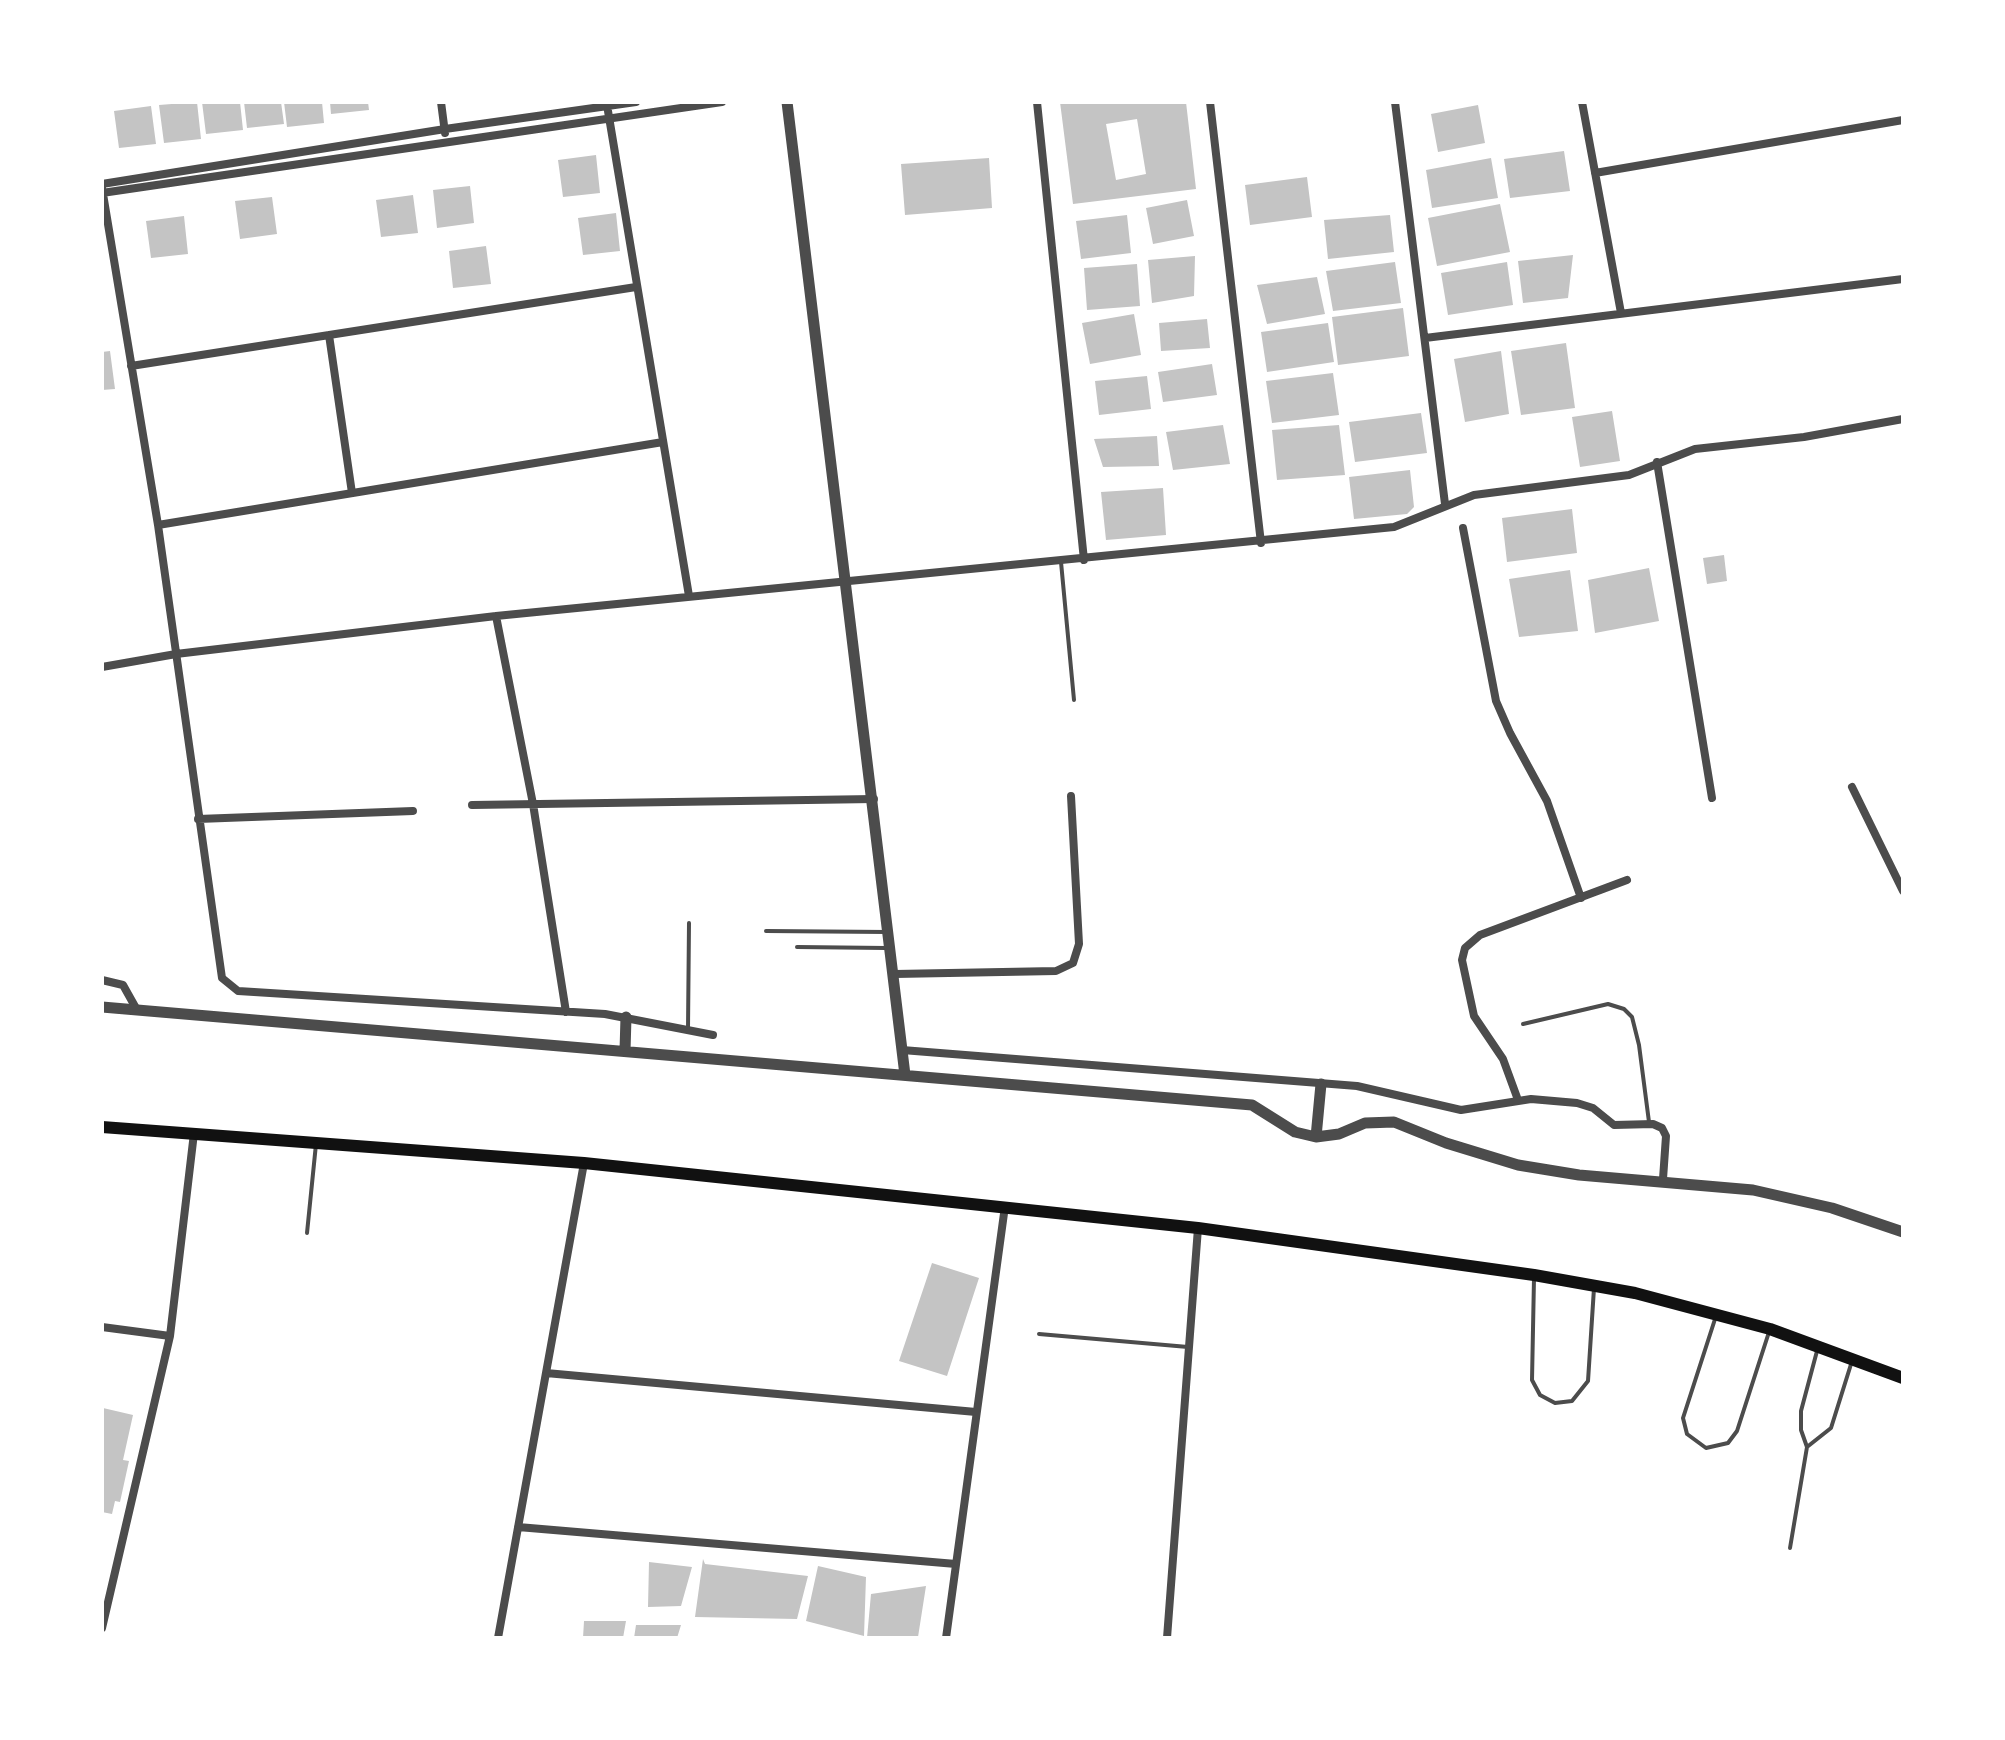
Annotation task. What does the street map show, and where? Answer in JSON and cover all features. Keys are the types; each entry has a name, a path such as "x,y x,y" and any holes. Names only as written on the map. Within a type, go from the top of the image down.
{"main road":[{"path":"102,1127 584,1163 1005,1205 1198,1228 1594,1285 1716,1313 1770,1329 1903,1378"}],"street":[{"path":"441,102 446,140"},
{"path":"102,189 446,140 608,111 636,102"},
{"path":"102,189 445,129 722,102"},
{"path":"787,102 874,799 905,1075"},
{"path":"1037,102 1084,560"},
{"path":"1210,102 1261,543"},
{"path":"1395,102 1445,504"},
{"path":"1582,102 1621,313"},
{"path":"608,111 689,596"},
{"path":"1595,173 1903,120"},
{"path":"102,189 158,525 219,972 232,988 626,1017 713,1035"},
{"path":"1425,338 1903,279"},
{"path":"131,366 636,287"},
{"path":"329,335 352,493"},
{"path":"102,667 176,654 496,616 1261,543 1405,525 1445,504 1474,495 1629,475 1695,449 1818,435 1903,419"},
{"path":"158,525 663,442"},
{"path":"1657,462 1712,798"},
{"path":"1463,528 1496,701 1547,801 1581,898"},
{"path":"496,616 533,804 566,1012"},
{"path":"1852,787 1903,891"},
{"path":"895,974 1056,971 1073,963 1079,944 1071,796"},
{"path":"472,805 874,799"},
{"path":"198,819 413,811"},
{"path":"1518,1100 1510,1072 1474,1016 1463,954 1474,938 1627,880"},
{"path":"102,980 123,985 137,1010"},
{"path":"102,1007 1252,1105 1295,1132 1316,1137 1339,1134 1365,1123 1394,1122 1446,1143 1518,1165 1579,1175 1663,1179 1793,1198 1903,1232"},
{"path":"625,1051 626,1017"},
{"path":"902,1050 1112,1064 1378,1089 1461,1110 1482,1109 1518,1100 1577,1103 1593,1108 1614,1125 1658,1126 1666,1136 1663,1179"},
{"path":"1316,1137 1321,1084"},
{"path":"102,1628 170,1336 194,1133"},
{"path":"498,1638 584,1163"},
{"path":"946,1638 1005,1205"},
{"path":"1167,1638 1198,1228"},
{"path":"102,1327 170,1336"},
{"path":"546,1373 976,1412"},
{"path":"518,1527 956,1564"}],"lane":[{"path":"1061,562 1074,700"},
{"path":"688,1032 689,923"},
{"path":"766,931 890,932"},
{"path":"797,947 892,948"},
{"path":"1523,1024 1608,1004 1624,1009 1632,1017 1639,1045 1649,1124"},
{"path":"307,1233 316,1141"},
{"path":"1534,1275 1532,1380 1540,1395 1555,1403 1572,1401 1588,1381 1594,1285"},
{"path":"1716,1313 1683,1418 1687,1434 1706,1448 1728,1443 1737,1431 1770,1329"},
{"path":"1039,1334 1190,1347"},
{"path":"1790,1548 1807,1447 1801,1430 1801,1411 1818,1347"},
{"path":"1807,1447 1831,1428 1852,1359"}],"building":[{"path":"197,102 201,139 164,143 159,105"},
{"path":"202,102 240,102 243,130 206,134"},
{"path":"244,102 281,102 284,124 247,128"},
{"path":"284,102 322,102 324,123 287,127"},
{"path":"330,102 368,102 369,110 331,114"},
{"path":"1060,102 1186,102 1196,189 1073,204","holes":["1137,119 1146,174 1116,180 1106,124"]},
{"path":"1478,105 1485,143 1438,152 1431,114"},
{"path":"151,106 156,144 119,148 114,111"},
{"path":"1564,151 1570,191 1510,198 1504,159"},
{"path":"596,155 600,193 563,197 558,160"},
{"path":"989,158 992,208 905,215 901,164"},
{"path":"1491,158 1498,198 1432,208 1426,170"},
{"path":"1307,177 1312,217 1250,225 1245,185"},
{"path":"470,186 474,223 437,228 433,190"},
{"path":"413,195 418,233 381,237 376,200"},
{"path":"272,197 277,234 240,239 235,201"},
{"path":"1187,200 1194,236 1153,244 1146,208"},
{"path":"1500,204 1510,252 1437,266 1428,218"},
{"path":"616,213 620,251 583,255 578,218"},
{"path":"1127,215 1131,253 1081,259 1076,221"},
{"path":"1390,215 1394,252 1328,259 1324,220"},
{"path":"184,216 188,254 151,258 146,221"},
{"path":"486,246 491,284 453,288 449,251"},
{"path":"1573,255 1568,298 1523,303 1518,261"},
{"path":"1195,256 1194,296 1152,303 1148,260"},
{"path":"1395,262 1401,303 1333,311 1326,271"},
{"path":"1507,262 1513,305 1448,315 1441,273"},
{"path":"1137,264 1140,306 1087,310 1084,268"},
{"path":"1317,277 1325,314 1267,324 1257,285"},
{"path":"1403,308 1409,356 1338,365 1332,317"},
{"path":"1134,314 1141,355 1090,364 1082,323"},
{"path":"1207,319 1210,348 1161,351 1159,323"},
{"path":"1328,323 1334,362 1267,372 1261,332"},
{"path":"1566,343 1575,408 1521,415 1511,351"},
{"path":"110,351 115,389 102,390 102,352"},
{"path":"1501,351 1509,414 1465,422 1454,359"},
{"path":"1212,364 1217,395 1163,402 1158,372"},
{"path":"1333,373 1339,415 1272,423 1266,381"},
{"path":"1147,376 1151,409 1099,415 1095,381"},
{"path":"1612,411 1620,461 1580,467 1572,417"},
{"path":"1421,413 1427,453 1355,462 1349,422"},
{"path":"1223,425 1230,464 1173,470 1166,432"},
{"path":"1339,425 1345,475 1277,480 1272,430"},
{"path":"1157,436 1159,466 1103,467 1094,439"},
{"path":"1410,470 1414,507 1407,514 1354,519 1349,477"},
{"path":"1163,488 1166,535 1106,540 1101,492"},
{"path":"1572,509 1577,553 1507,562 1502,518"},
{"path":"1724,555 1727,581 1707,584 1703,558"},
{"path":"1649,568 1659,621 1595,633 1588,580"},
{"path":"1570,570 1578,631 1519,637 1509,579"},
{"path":"932,1263 979,1278 947,1376 899,1361"},
{"path":"103,1408 133,1415 123,1460 129,1461 120,1502 115,1501 112,1514 102,1512"},
{"path":"703,1559 705,1564 808,1576 797,1619 695,1617"},
{"path":"649,1562 692,1567 681,1606 648,1607"},
{"path":"818,1566 866,1577 864,1636 806,1621"},
{"path":"926,1586 918,1637 867,1638 871,1594"},
{"path":"584,1621 626,1621 623,1638 583,1638"},
{"path":"636,1625 681,1625 677,1638 634,1638"}]}
